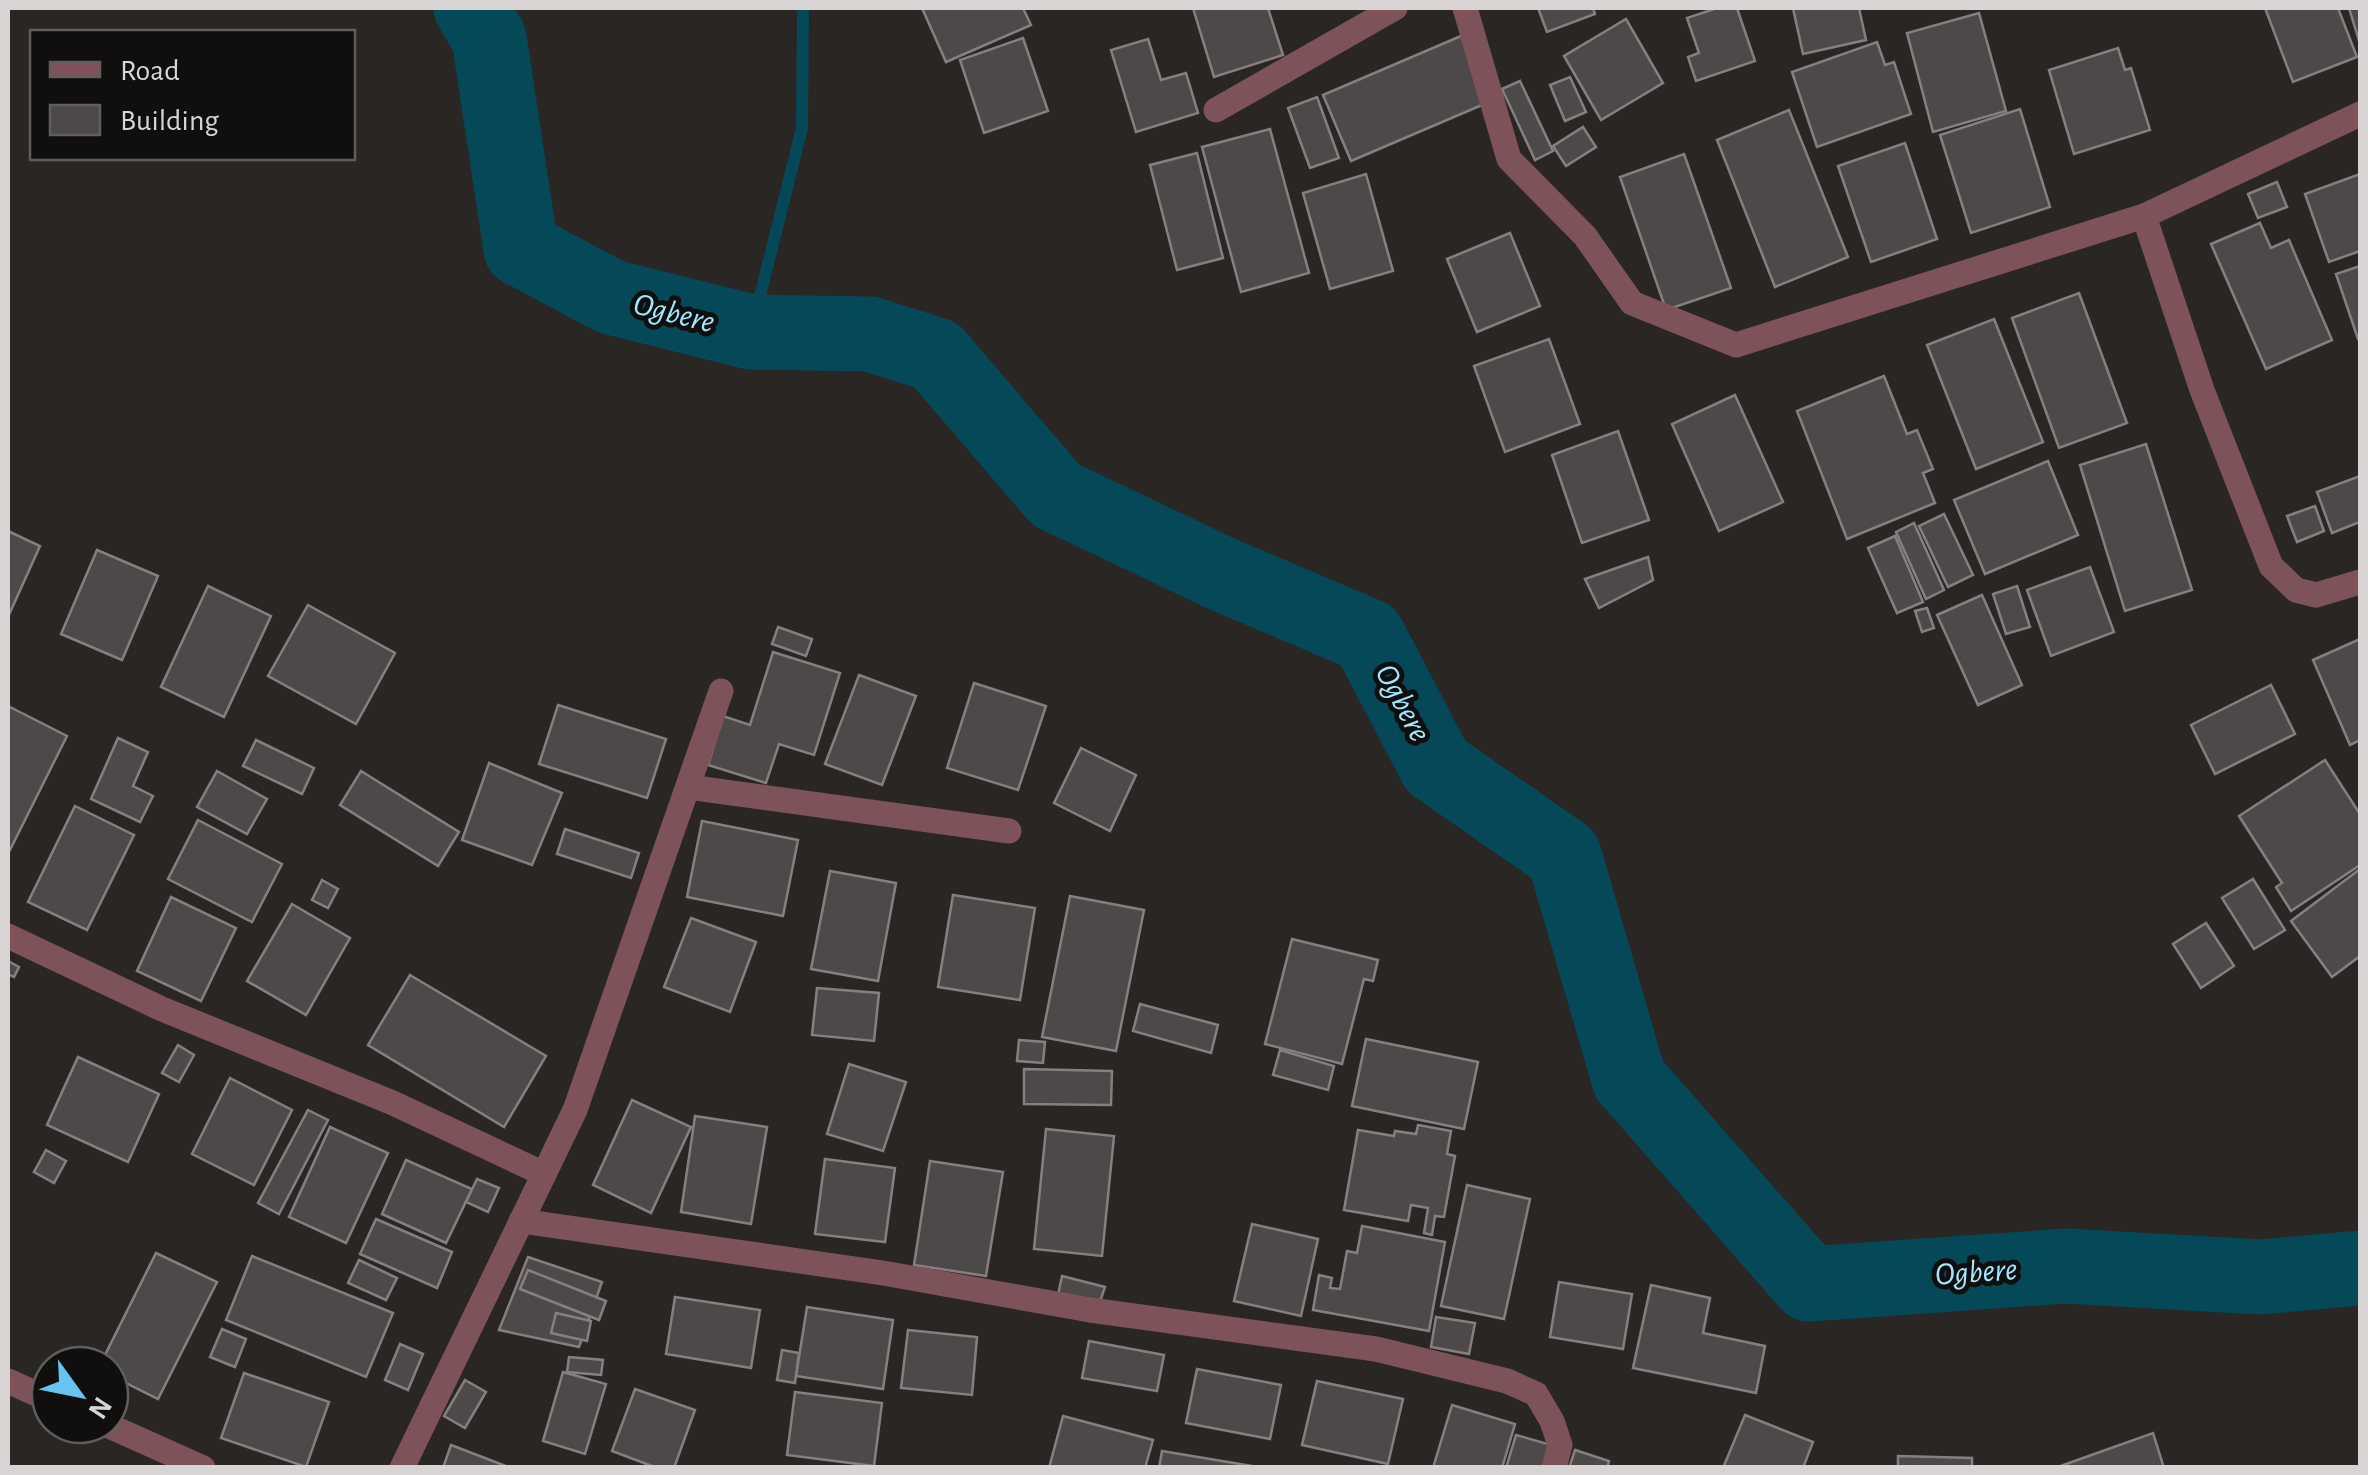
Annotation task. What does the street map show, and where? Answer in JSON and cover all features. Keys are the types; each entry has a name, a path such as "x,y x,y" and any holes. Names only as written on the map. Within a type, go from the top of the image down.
{"street":[{"path":"1216,110 1395,8"},
{"path":"1465,8 1509,158 1585,236 1632,303 1736,345 2144,216 2360,114"},
{"path":"2144,216 2202,390 2271,566 2296,590 2316,595 2360,582"},
{"path":"402,1468 575,1110 720,691"},
{"path":"688,788 1009,831"},
{"path":"8,936 162,1009 393,1103 544,1174"},
{"path":"521,1221 883,1273 1090,1310 1376,1349 1507,1381 1536,1394 1552,1421 1560,1446 1554,1468"},
{"path":"130,1435 202,1468"}],"building":[{"path":"922,8 1023,8 1031,25 946,62"},
{"path":"1193,8 1268,8 1283,55 1214,77"},
{"path":"1538,8 1593,8 1595,14 1547,32"},
{"path":"1717,8 1737,8 1755,61 1696,81 1688,57 1699,53 1687,18"},
{"path":"1793,8 1859,8 1866,40 1803,54"},
{"path":"2265,8 2338,8 2357,57 2293,82"},
{"path":"2349,8 2360,8 2360,44"},
{"path":"1979,13 2006,111 1933,132 1907,33"},
{"path":"1626,19 1663,83 1601,120 1564,56"},
{"path":"1461,36 1489,102 1351,161 1323,95"},
{"path":"1023,38 1048,111 984,133 960,60"},
{"path":"1148,39 1161,80 1186,73 1198,113 1136,132 1111,50"},
{"path":"1877,42 1885,65 1894,62 1911,114 1817,147 1792,72"},
{"path":"2118,48 2125,70 2131,68 2150,130 2074,154 2049,70"},
{"path":"1570,77 1586,112 1565,121 1550,85"},
{"path":"1520,81 1553,151 1535,160 1502,89"},
{"path":"1317,97 1339,158 1310,168 1288,108"},
{"path":"2020,109 2050,207 1971,233 1940,135"},
{"path":"1789,110 1848,257 1775,287 1717,140"},
{"path":"1583,127 1596,147 1566,166 1553,146"},
{"path":"1270,129 1309,273 1241,292 1202,147"},
{"path":"1905,143 1937,239 1871,262 1838,166"},
{"path":"1197,153 1223,258 1177,270 1150,165"},
{"path":"1684,154 1731,288 1666,310 1620,177"},
{"path":"1366,174 1393,271 1330,289 1303,193"},
{"path":"2360,174 2360,251 2329,262 2305,194"},
{"path":"2277,182 2287,207 2258,218 2248,194"},
{"path":"2260,223 2271,248 2289,240 2332,340 2266,369 2211,244"},
{"path":"1510,233 1540,306 1477,332 1447,259"},
{"path":"2360,266 2360,338 2358,339 2336,274"},
{"path":"2079,293 2127,423 2059,448 2012,318"},
{"path":"1994,319 2043,442 1976,469 1927,345"},
{"path":"1549,339 1580,424 1505,452 1474,366"},
{"path":"1884,376 1907,434 1917,430 1933,469 1923,473 1935,503 1847,539 1797,411"},
{"path":"1735,395 1783,502 1719,531 1672,424"},
{"path":"1618,431 1649,520 1582,543 1552,455"},
{"path":"2146,444 2192,590 2125,611 2080,465"},
{"path":"2048,461 2078,535 1985,574 1954,500"},
{"path":"2360,476 2360,522 2332,533 2317,492"},
{"path":"2315,506 2324,531 2297,542 2287,516"},
{"path":"1944,514 1973,575 1948,587 1919,526"},
{"path":"1914,523 1944,590 1926,599 1896,532"},
{"path":"8,531 40,546 8,617"},
{"path":"1895,536 1923,602 1897,613 1868,548"},
{"path":"97,550 158,576 122,660 61,634"},
{"path":"1648,557 1653,580 1599,608 1585,579"},
{"path":"2090,567 2114,632 2051,656 2027,590"},
{"path":"208,586 271,616 224,717 161,687"},
{"path":"2017,586 2030,627 2006,634 1993,594"},
{"path":"1982,595 2022,685 1978,705 1937,615"},
{"path":"308,605 395,653 356,724 268,676"},
{"path":"1927,608 1934,628 1922,632 1915,611"},
{"path":"778,627 812,639 806,656 772,644"},
{"path":"2360,639 2360,740 2350,745 2313,660"},
{"path":"773,652 840,673 814,755 779,744 766,783 708,765 723,716 750,725"},
{"path":"859,675 916,696 882,785 825,764"},
{"path":"974,683 1046,706 1018,790 947,768"},
{"path":"2271,685 2295,734 2215,774 2191,725"},
{"path":"558,705 666,739 647,798 539,764"},
{"path":"8,706 67,736 8,854"},
{"path":"118,738 148,752 133,786 153,796 140,822 91,799"},
{"path":"256,740 314,768 302,794 243,766"},
{"path":"1081,748 1136,775 1110,831 1054,803"},
{"path":"2325,760 2360,814 2360,865 2291,911 2276,887 2282,883 2239,816"},
{"path":"489,763 562,793 532,865 462,840"},
{"path":"217,771 267,799 247,834 197,807"},
{"path":"361,771 459,832 438,866 340,805"},
{"path":"75,806 134,835 87,930 28,902"},
{"path":"198,820 282,864 252,922 168,879"},
{"path":"702,821 798,840 783,916 687,897"},
{"path":"565,829 639,853 631,878 557,854"},
{"path":"2360,869 2360,956 2332,977 2291,921"},
{"path":"830,871 896,883 878,981 811,969"},
{"path":"2253,879 2285,930 2254,949 2222,898"},
{"path":"322,880 338,889 328,908 312,900"},
{"path":"953,895 1035,908 1020,1000 938,987"},
{"path":"1070,896 1144,910 1116,1051 1042,1037"},
{"path":"171,897 236,928 201,1001 137,971"},
{"path":"292,904 350,938 306,1015 247,981"},
{"path":"691,918 756,942 730,1012 664,987"},
{"path":"2206,923 2234,966 2201,988 2173,944"},
{"path":"1292,939 1378,960 1373,981 1364,979 1342,1064 1265,1044"},
{"path":"8,961 19,967 14,977 8,974"},
{"path":"410,975 546,1056 504,1127 368,1045"},
{"path":"817,988 879,993 874,1041 812,1035"},
{"path":"1140,1004 1218,1025 1211,1053 1133,1031"},
{"path":"1366,1039 1478,1062 1464,1129 1352,1106"},
{"path":"1019,1040 1045,1042 1043,1063 1017,1061"},
{"path":"178,1045 194,1055 179,1082 162,1073"},
{"path":"1280,1050 1334,1066 1328,1090 1273,1075"},
{"path":"78,1057 159,1094 128,1162 47,1125"},
{"path":"849,1064 906,1082 883,1151 827,1134"},
{"path":"1024,1069 1112,1071 1111,1105 1024,1104"},
{"path":"230,1078 292,1110 254,1185 192,1154"},
{"path":"632,1100 691,1127 651,1213 593,1185"},
{"path":"308,1110 328,1120 279,1214 258,1203"},
{"path":"695,1116 767,1127 751,1224 681,1212"},
{"path":"1418,1125 1451,1131 1447,1154 1455,1156 1444,1217 1435,1216 1432,1235 1424,1233 1428,1208 1411,1205 1408,1221 1344,1210 1358,1130 1394,1136 1395,1131 1416,1134"},
{"path":"330,1127 388,1153 346,1243 289,1217"},
{"path":"1046,1129 1114,1136 1102,1256 1034,1249"},
{"path":"46,1150 66,1161 54,1183 34,1172"},
{"path":"825,1159 895,1168 885,1242 815,1234"},
{"path":"406,1160 472,1189 446,1243 382,1214"},
{"path":"930,1161 1003,1172 986,1276 914,1265"},
{"path":"477,1179 499,1188 488,1212 466,1202"},
{"path":"1467,1185 1530,1199 1504,1319 1441,1306"},
{"path":"376,1219 452,1252 437,1288 360,1254"},
{"path":"1252,1224 1318,1239 1301,1316 1234,1301"},
{"path":"1362,1226 1445,1242 1429,1331 1313,1310 1319,1275 1332,1278 1330,1288 1340,1289 1347,1251 1357,1253"},
{"path":"156,1253 217,1282 158,1399 130,1385 130,1345 110,1345"},
{"path":"252,1256 393,1313 366,1377 226,1320"},
{"path":"528,1257 602,1282 579,1347 499,1330"},
{"path":"359,1260 397,1278 386,1300 348,1283"},
{"path":"528,1270 606,1301 599,1320 520,1289"},
{"path":"1062,1276 1105,1287 1099,1305 1058,1295"},
{"path":"1559,1282 1632,1294 1623,1349 1550,1337"},
{"path":"1651,1285 1710,1298 1703,1333 1765,1346 1756,1393 1633,1368"},
{"path":"675,1297 760,1310 751,1368 666,1354"},
{"path":"807,1307 893,1320 883,1389 796,1376"},
{"path":"556,1313 591,1321 587,1341 551,1333"},
{"path":"1436,1317 1475,1323 1469,1354 1431,1347"},
{"path":"222,1329 246,1339 235,1367 210,1357"},
{"path":"908,1330 977,1337 972,1395 901,1388"},
{"path":"1089,1341 1164,1355 1157,1391 1082,1378"},
{"path":"400,1344 423,1354 408,1390 385,1380"},
{"path":"782,1350 799,1353 795,1383 777,1380"},
{"path":"569,1357 603,1360 601,1375 567,1372"},
{"path":"1197,1369 1281,1385 1270,1439 1186,1423"},
{"path":"563,1372 606,1384 585,1454 543,1441"},
{"path":"244,1373 329,1402 306,1467 221,1438"},
{"path":"465,1380 486,1392 465,1428 444,1416"},
{"path":"1317,1381 1403,1399 1388,1464 1302,1445"},
{"path":"635,1389 695,1410 674,1468 657,1468 612,1451"},
{"path":"795,1392 882,1403 874,1466 787,1455"},
{"path":"1452,1405 1515,1424 1502,1468 1433,1468"},
{"path":"1745,1415 1813,1442 1803,1468 1723,1468"},
{"path":"1063,1416 1153,1440 1145,1468 1049,1468"},
{"path":"2153,1433 2164,1468 2055,1468"},
{"path":"1516,1435 1555,1446 1549,1468 1506,1468"},
{"path":"451,1445 511,1468 443,1468"},
{"path":"1575,1450 1609,1461 1607,1468 1569,1468"},
{"path":"1162,1451 1258,1467 1159,1468"},
{"path":"1898,1456 1972,1458 1972,1468 1898,1468"}],"waterway":[{"name":"Ogbere","path":"471,8 489,38 521,249 611,297 751,332 870,334 936,355 1056,495 1220,573 1368,636 1436,766 1564,855 1629,1079 1809,1284 2066,1266 2260,1277 2360,1268"},
{"path":"751,332 802,128 803,8"}]}
